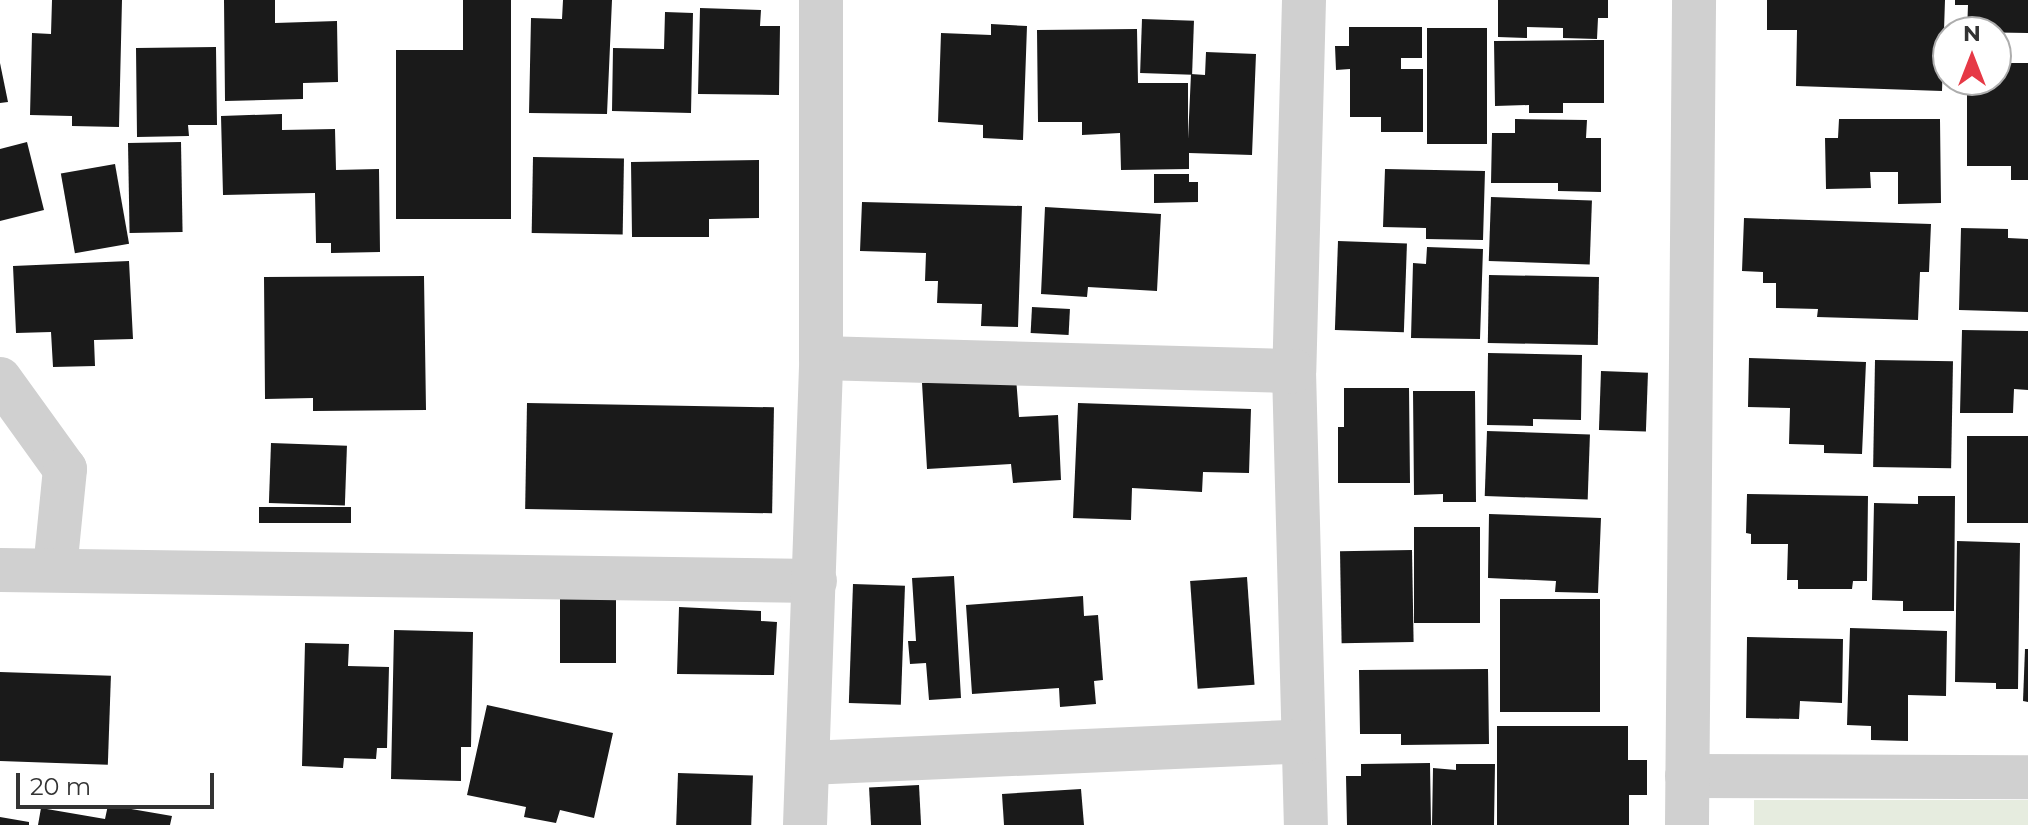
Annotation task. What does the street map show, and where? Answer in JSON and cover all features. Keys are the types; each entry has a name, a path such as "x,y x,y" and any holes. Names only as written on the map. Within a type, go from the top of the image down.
{"street":[{"path":"805,825 821,358 821,0"},
{"path":"1304,0 1294,371 1306,825"},
{"path":"1687,825 1694,0"},
{"path":"821,358 1294,371"},
{"path":"0,379 65,469 55,569"},
{"path":"0,570 815,581"},
{"path":"808,763 1303,741"},
{"path":"1687,776 2028,777"}],"shaded area":[{"path":"1754,800 2028,800 2028,825 1754,825"}],"building":[{"path":"52,0 122,0 119,127 72,126 72,116 30,115 32,33 51,34"},
{"path":"224,0 275,0 275,23 337,21 338,82 303,83 303,99 225,101"},
{"path":"463,0 511,0 511,219 396,219 396,50 463,50"},
{"path":"563,0 612,0 607,114 529,113 531,18 562,19"},
{"path":"1498,0 1608,0 1608,18 1598,18 1597,39 1563,38 1563,28 1527,27 1527,38 1498,37"},
{"path":"1767,0 1945,0 1944,16 1932,16 1932,91 1796,86 1797,30 1767,30"},
{"path":"1955,0 2028,0 2028,33 2012,33 2012,16 1968,16 1968,5 1955,5"},
{"path":"700,8 761,10 760,26 780,26 779,95 698,94"},
{"path":"665,12 693,13 691,113 612,111 613,48 664,49"},
{"path":"1142,19 1194,21 1192,75 1140,73"},
{"path":"991,24 1027,26 1023,140 983,138 983,125 938,122 941,33 991,35"},
{"path":"1349,27 1422,27 1422,58 1401,58 1401,69 1423,69 1423,132 1381,132 1381,117 1350,117 1350,69 1336,70 1335,46 1349,46"},
{"path":"1427,28 1487,28 1487,144 1427,144"},
{"path":"1137,29 1138,83 1188,83 1188,139 1191,74 1205,75 1206,52 1256,54 1252,155 1189,153 1189,169 1121,170 1120,133 1082,135 1082,122 1038,122 1037,30"},
{"path":"1604,40 1604,103 1563,103 1563,113 1529,113 1529,105 1495,106 1494,41"},
{"path":"216,47 217,125 188,125 189,136 137,137 136,48"},
{"path":"0,63 8,102 0,103"},
{"path":"2012,63 2028,63 2028,180 2011,180 2011,166 1967,166 1967,96 2012,96"},
{"path":"282,114 282,130 335,129 336,170 379,169 380,252 331,253 331,243 316,243 315,193 223,195 221,116"},
{"path":"1515,119 1587,120 1586,138 1601,138 1601,192 1558,191 1558,183 1491,183 1492,133 1515,133"},
{"path":"1839,119 1940,119 1941,203 1898,204 1898,172 1870,172 1871,188 1826,189 1825,138 1838,138"},
{"path":"27,142 44,210 0,221 0,149"},
{"path":"181,142 183,232 130,233 128,143"},
{"path":"533,157 624,159 623,235 532,233"},
{"path":"759,160 759,218 709,219 709,237 632,237 631,162"},
{"path":"115,164 129,244 75,253 61,174"},
{"path":"1385,169 1485,171 1483,240 1426,239 1426,228 1383,227"},
{"path":"1154,174 1189,174 1189,182 1198,182 1198,202 1154,203"},
{"path":"1491,197 1592,201 1590,264 1489,261"},
{"path":"862,202 1022,206 1018,327 981,326 982,304 937,303 938,281 925,281 926,253 860,251"},
{"path":"1045,207 1161,214 1157,291 1088,287 1087,297 1041,294"},
{"path":"1744,218 1931,224 1929,272 1920,272 1918,320 1817,317 1818,309 1776,308 1776,283 1763,283 1763,272 1742,271"},
{"path":"1961,228 2008,229 2008,238 2028,239 2028,312 1959,310"},
{"path":"1338,241 1407,243 1404,332 1335,330"},
{"path":"1427,247 1483,249 1480,339 1411,338 1413,263 1426,264"},
{"path":"129,261 133,339 94,340 95,366 53,367 51,332 16,333 13,266"},
{"path":"1489,275 1599,277 1598,345 1488,343"},
{"path":"424,276 426,410 313,411 313,398 265,399 264,277"},
{"path":"1032,307 1070,309 1069,335 1031,333"},
{"path":"1962,330 2028,331 2028,390 2014,389 2013,413 1960,413"},
{"path":"1488,353 1582,355 1581,420 1533,419 1533,426 1487,425"},
{"path":"1749,358 1866,362 1862,454 1824,453 1824,445 1789,444 1790,408 1748,407"},
{"path":"1875,360 1953,361 1951,468 1873,467"},
{"path":"1601,371 1648,373 1646,432 1599,430"},
{"path":"1016,377 1019,417 1058,415 1061,480 1013,483 1011,464 927,469 922,383"},
{"path":"1344,388 1409,388 1410,483 1338,483 1338,427 1344,427"},
{"path":"1413,391 1475,391 1476,502 1443,502 1443,494 1414,495"},
{"path":"527,403 774,407 772,513 525,509"},
{"path":"1078,403 1251,409 1249,473 1203,472 1202,492 1132,488 1131,520 1073,518"},
{"path":"1487,431 1590,435 1588,500 1485,496"},
{"path":"1967,436 2028,436 2028,523 1967,523"},
{"path":"271,443 347,446 345,506 269,503"},
{"path":"1747,494 1868,496 1867,581 1853,581 1852,589 1798,589 1798,580 1787,580 1788,544 1751,544 1751,534 1746,533"},
{"path":"1918,496 1955,496 1954,611 1903,611 1903,601 1872,600 1874,503 1918,504"},
{"path":"259,507 351,507 351,523 259,523"},
{"path":"1489,514 1601,518 1598,593 1555,592 1556,581 1488,578"},
{"path":"1414,527 1480,527 1480,623 1414,623"},
{"path":"1957,541 2020,543 2018,689 1996,689 1996,683 1955,682"},
{"path":"1412,550 1414,642 1342,643 1340,551"},
{"path":"954,576 961,698 929,700 926,663 910,664 908,641 916,641 912,578"},
{"path":"1247,577 1255,685 1198,689 1190,581"},
{"path":"853,584 905,586 901,705 849,703"},
{"path":"1083,596 1084,616 1098,615 1103,680 1094,681 1096,704 1060,707 1059,688 972,694 966,605"},
{"path":"560,599 616,599 616,663 560,663"},
{"path":"1500,599 1600,599 1600,712 1500,712"},
{"path":"679,607 761,611 761,621 777,622 774,675 677,674"},
{"path":"1850,628 1947,631 1946,696 1908,695 1908,741 1871,740 1871,726 1847,725"},
{"path":"394,630 473,632 471,747 461,747 461,781 391,779"},
{"path":"1747,637 1843,639 1842,703 1800,701 1799,719 1746,718"},
{"path":"305,643 349,644 348,666 389,667 387,748 377,748 376,759 344,758 343,768 302,766"},
{"path":"2025,649 2028,649 2028,702 2023,701"},
{"path":"1488,669 1489,744 1401,745 1401,734 1360,734 1359,670"},
{"path":"0,672 111,676 108,765 0,761"},
{"path":"487,705 613,733 594,818 560,810 556,823 524,817 526,807 467,795"},
{"path":"1497,726 1628,726 1628,760 1647,760 1647,795 1629,795 1629,825 1497,825"},
{"path":"1430,763 1431,825 1347,825 1346,776 1361,776 1361,764"},
{"path":"1456,764 1495,764 1494,825 1432,825 1433,768 1456,770"},
{"path":"678,773 753,776 751,825 676,825"},
{"path":"919,785 921,825 871,825 869,788"},
{"path":"1081,789 1084,825 1004,825 1002,794"},
{"path":"108,805 172,816 170,825 38,825 41,808 105,819"},
{"path":"0,817 29,822 29,825 0,825"}]}
